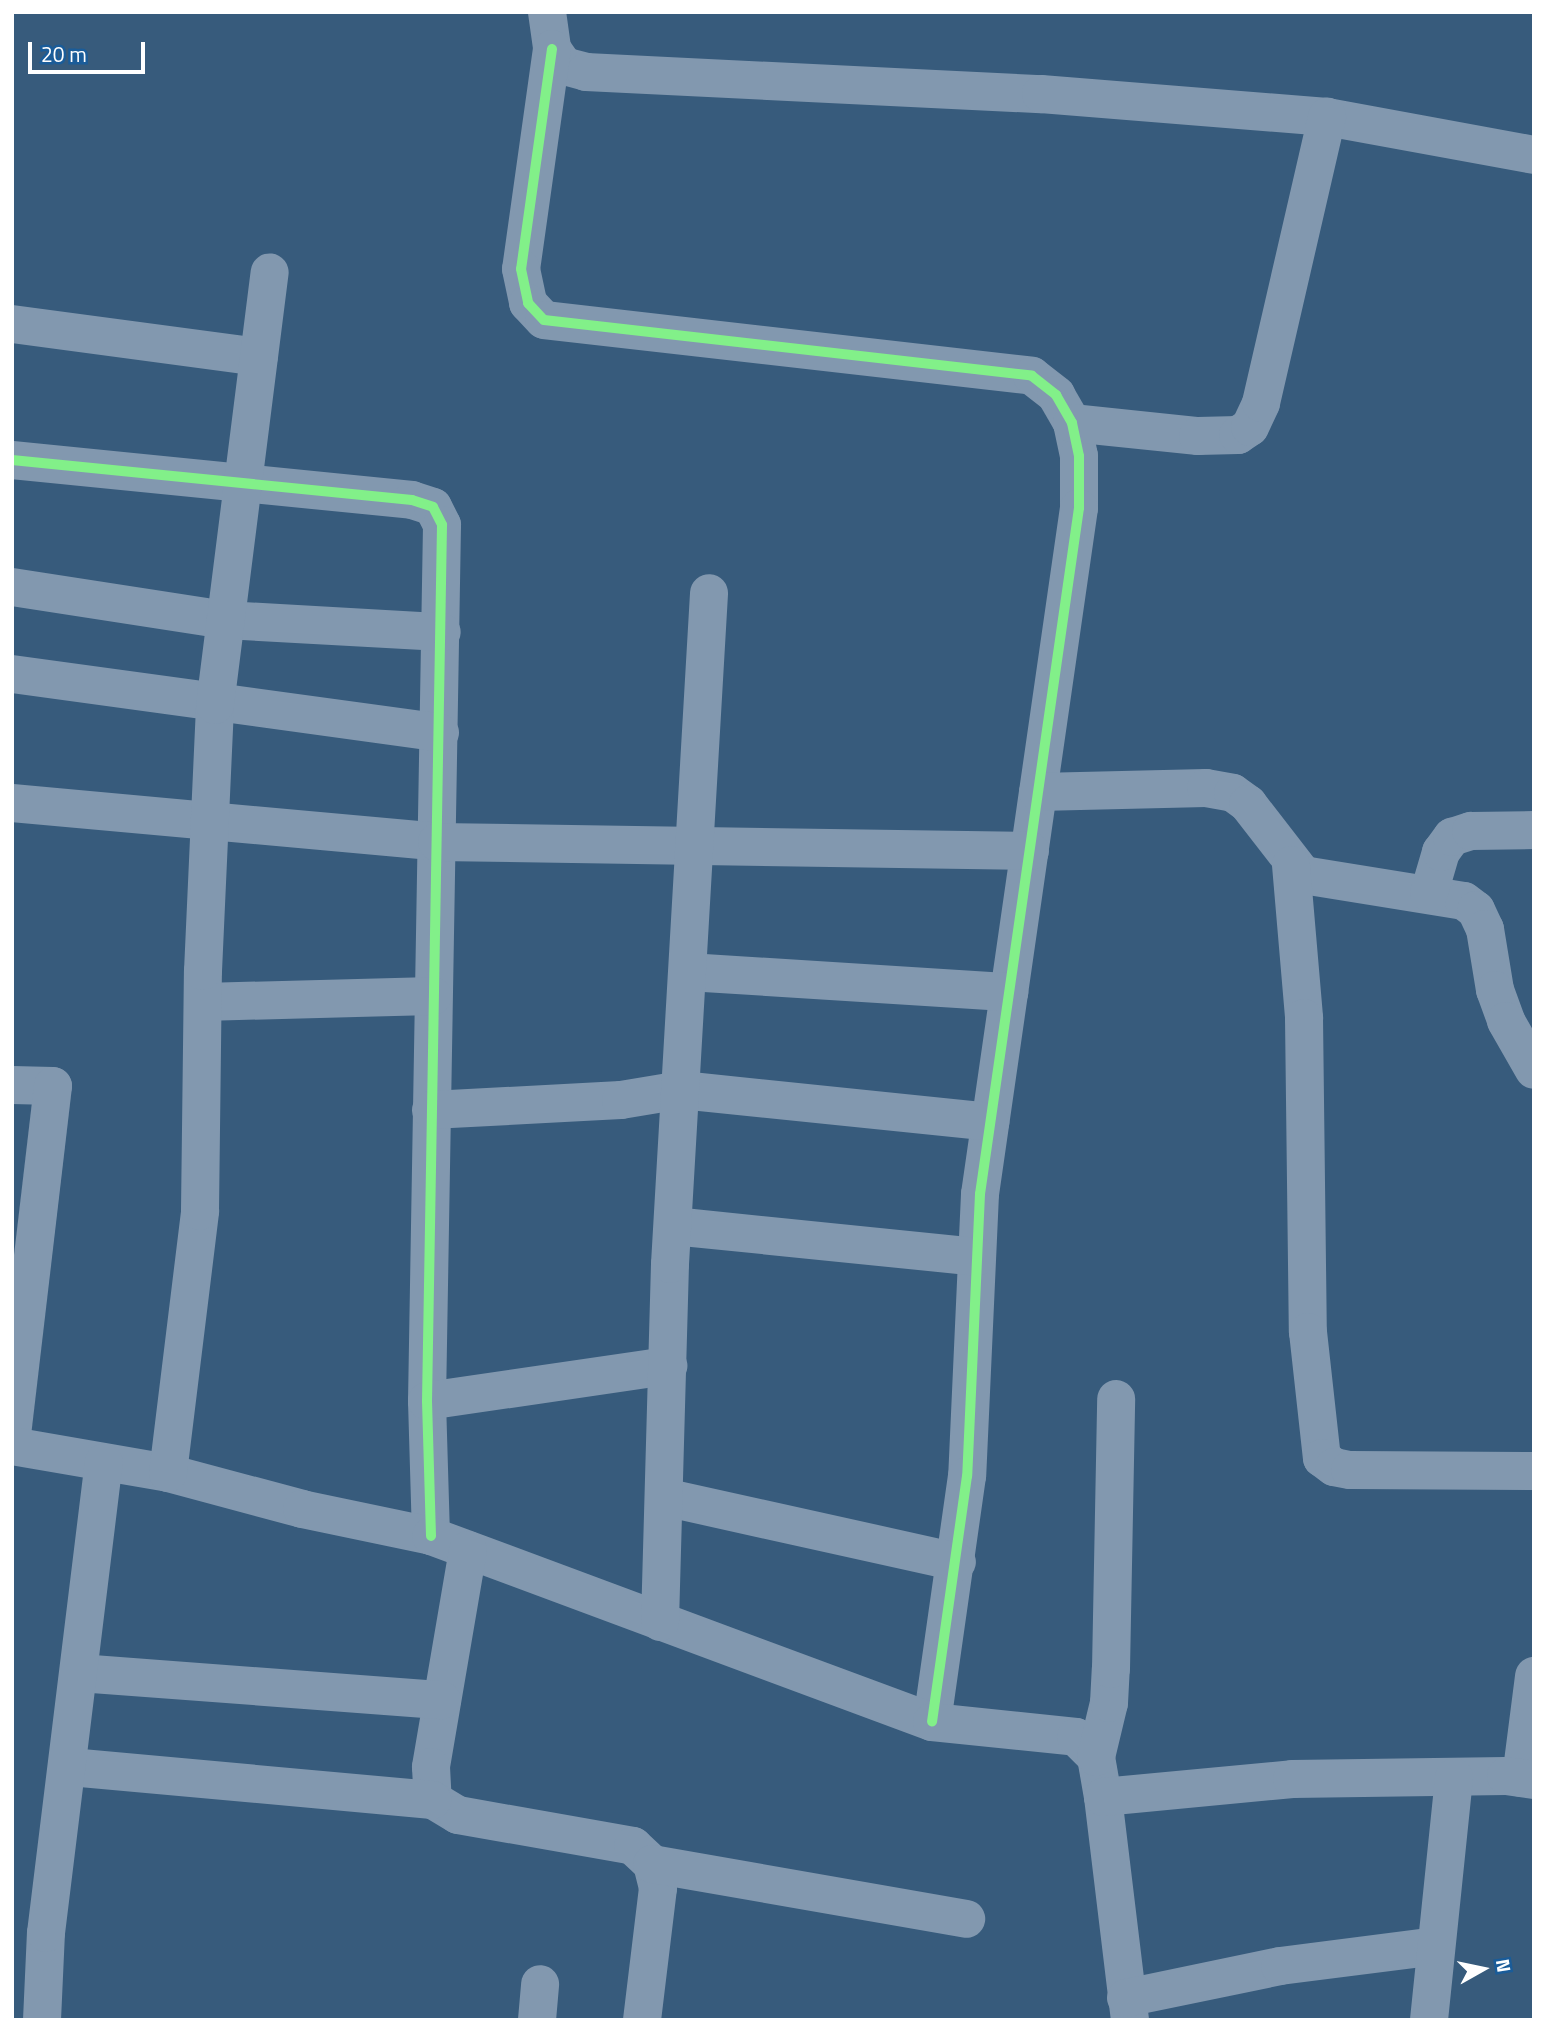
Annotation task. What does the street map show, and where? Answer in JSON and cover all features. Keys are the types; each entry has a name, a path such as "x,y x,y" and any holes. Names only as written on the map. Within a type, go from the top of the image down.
{"street":[{"path":"549,30 564,66 586,72 1041,94 1327,117 1534,155"},
{"path":"549,30 521,269 528,303 544,320 1032,376 1056,395 1072,423 1079,456 1079,508 990,1122 976,1257 967,1476 957,1562 932,1722"},
{"path":"1072,423 1218,436 1238,435 1250,427 1261,403 1327,117"},
{"path":"168,1474 200,1211 203,1002 215,705 270,272"},
{"path":"12,324 259,357"},
{"path":"12,460 412,500 433,508 442,526 427,1401 431,1536"},
{"path":"12,587 225,620 442,632"},
{"path":"660,1622 673,1226 709,593"},
{"path":"12,674 215,705 440,733"},
{"path":"1038,792 1206,788 1233,793 1248,804 1291,865 1303,875 1327,881 1429,893 1464,901 1476,910 1485,929 1495,990 1506,1021 1534,1070"},
{"path":"12,803 209,824 437,842 1030,851"},
{"path":"1429,893 1441,852 1452,837 1471,831 1534,830"},
{"path":"1291,865 1304,1018 1308,1332 1322,1458 1334,1467 1350,1470 1534,1471"},
{"path":"688,972 1009,992"},
{"path":"203,1002 433,996"},
{"path":"12,1085 53,1086 12,1433"},
{"path":"432,1110 621,1100 681,1090 990,1122"},
{"path":"673,1226 976,1257"},
{"path":"427,1401 668,1366"},
{"path":"1116,1399 1111,1669 1109,1703 1096,1757 1128,2009 1280,1966 1436,1946"},
{"path":"12,1446 168,1474 302,1509 431,1536 932,1722 1076,1737 1096,1757"},
{"path":"43,2020 46,1933 70,1767 104,1464"},
{"path":"664,1497 957,1562"},
{"path":"433,1800 431,1767 468,1550"},
{"path":"79,1673 442,1700"},
{"path":"1103,1797 1292,1779 1527,1779 1534,1676"},
{"path":"70,1767 433,1800 458,1815 633,1846 652,1864 658,1888 642,2020"},
{"path":"1429,2020 1454,1777"},
{"path":"652,1864 966,1919"}],"cycle path":[{"path":"552,49 521,269 528,303 544,320 1032,376 1056,395 1072,423 1079,456 1079,508 980,1194 967,1476 932,1722"},
{"path":"12,460 412,500 433,507 442,525 427,1401 431,1536"}]}
